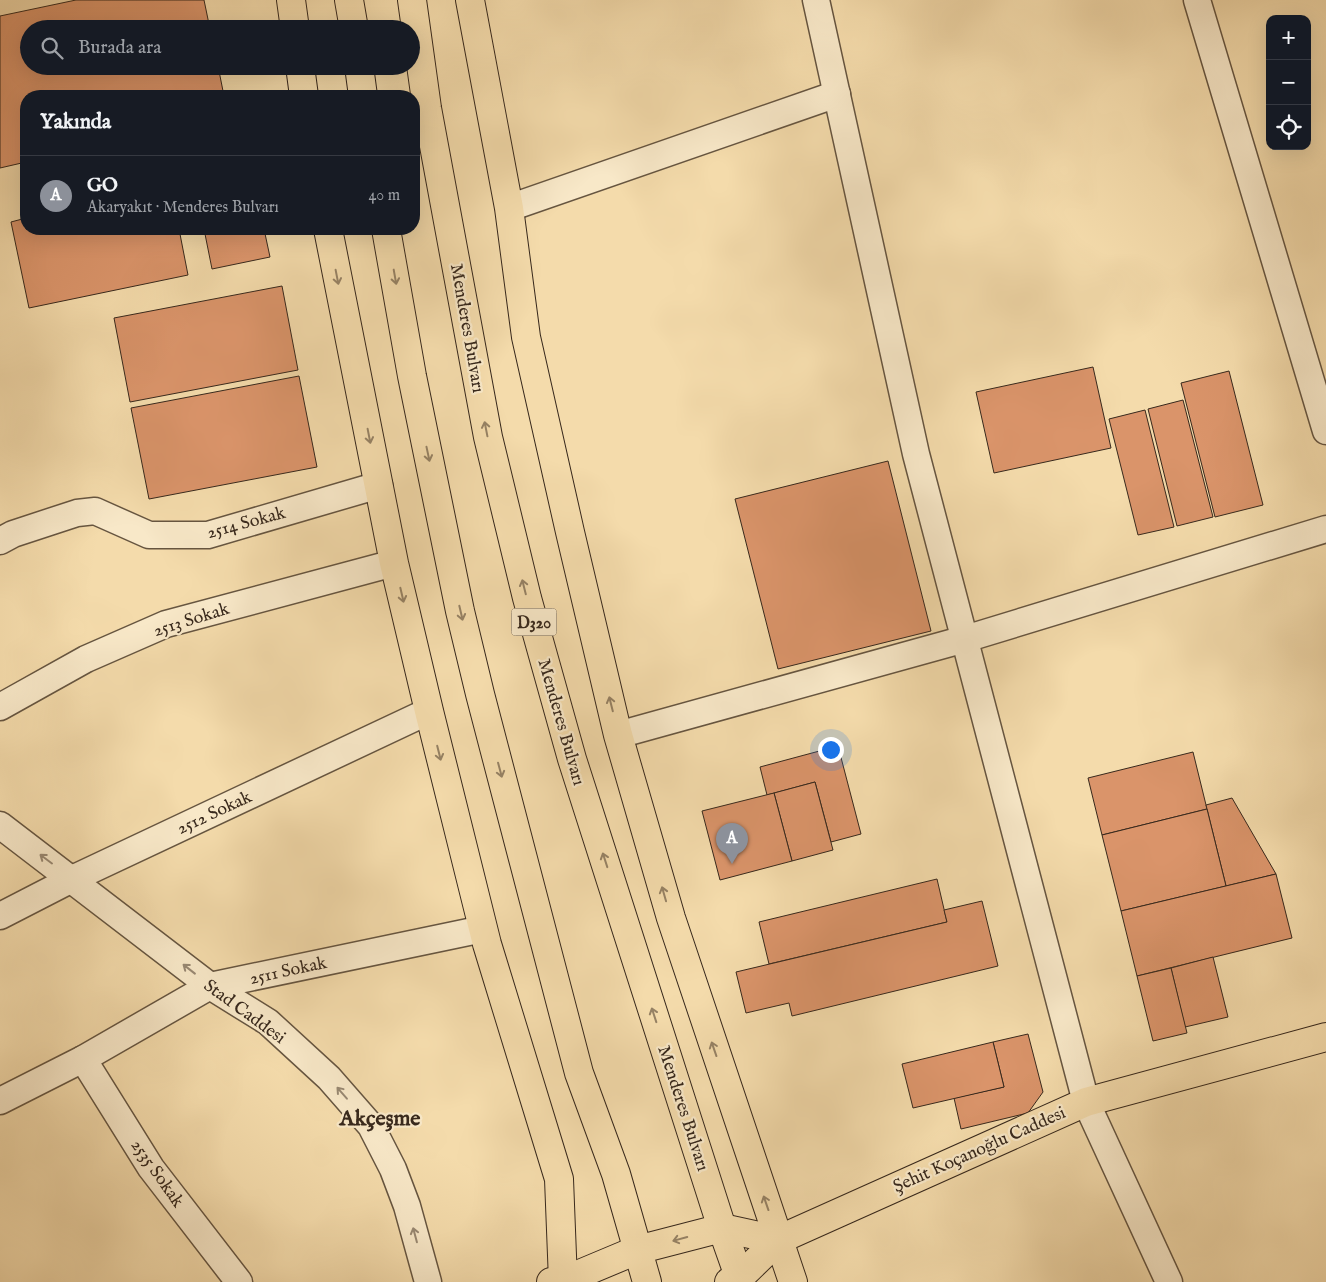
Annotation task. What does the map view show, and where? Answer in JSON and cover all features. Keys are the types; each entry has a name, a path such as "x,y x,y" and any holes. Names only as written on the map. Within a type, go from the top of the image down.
{"main road":[{"path":"291,0 294,20"},
{"path":"349,0 352,20"},
{"name":"Menderes Bulvarı","path":"412,0 415,20"},
{"path":"470,0 509,208 526,337 618,734 670,918 792,1282"},
{"name":"Menderes Bulvarı","path":"420,58 427,108 488,437 524,588 572,759 737,1280"},
{"path":"301,75 303,90"},
{"path":"360,75 362,90"},
{"path":"329,235 394,563 429,711 483,929 558,1179 559,1282 637,1250 722,1228 778,1240"},
{"path":"387,235 414,385 460,610 480,694 579,1074 616,1174 647,1282"},
{"name":"Şehit Koçanoğlu Caddesi","path":"778,1240 1086,1102 1326,1037"},
{"path":"737,1280 778,1240"}],"street":[{"path":"816,0 916,454 1086,1102 1170,1282"},
{"path":"1197,0 1326,431"},
{"path":"509,208 837,94"},
{"name":"2514 Sokak","path":"0,541 14,534 77,514 95,512 149,535 208,535 379,485"},
{"path":"618,734 965,640 1326,529"},
{"name":"2513 Sokak","path":"0,707 86,659 166,624 394,563"},
{"name":"2512 Sokak","path":"0,916 72,879 429,711"},
{"name":"Stad Caddesi","path":"0,824 210,986 268,1022 329,1078 371,1126 393,1169 408,1206 428,1282"},
{"name":"2511 Sokak","path":"0,1101 83,1060 210,986 483,929"},
{"name":"2535 Sokak","path":"83,1060 151,1168 239,1282"}],"building":[{"path":"76,0 204,0 208,20 20,20 20,75 220,75 223,90 20,90 20,163 0,168 0,16"},
{"path":"20,220 20,235 180,235 188,275 29,308 11,222"},
{"path":"205,235 265,235 270,257 212,269"},
{"path":"282,286 298,370 130,402 114,318"},
{"path":"1093,367 1111,448 994,473 976,392"},
{"path":"1229,371 1263,505 1215,517 1181,383"},
{"path":"299,376 317,467 149,499 131,408"},
{"path":"1183,400 1213,517 1177,526 1148,409"},
{"path":"1145,410 1174,527 1138,535 1109,419"},
{"path":"888,461 931,631 778,669 735,499"},
{"path":"838,746 861,834 831,842 815,782 767,795 760,767"},
{"path":"1193,752 1207,809 1102,835 1088,778"},
{"path":"815,782 833,850 792,861 774,793"},
{"path":"774,793 792,861 720,880 702,811"},
{"path":"1232,798 1276,874 1226,886 1206,805"},
{"path":"1207,809 1226,886 1121,911 1102,835"},
{"path":"1276,874 1292,938 1137,976 1121,911"},
{"path":"937,879 947,922 769,964 759,922"},
{"path":"982,901 998,966 792,1016 789,1003 746,1013 736,972 947,922 944,910"},
{"path":"1213,957 1228,1017 1185,1027 1171,968"},
{"path":"1171,968 1187,1033 1153,1041 1137,976"},
{"path":"1028,1034 1043,1092 1028,1113 961,1129 954,1098 1004,1087 993,1042"},
{"path":"993,1042 1004,1087 913,1108 902,1064"}],"place":[{"name":"GO","path":"732,864"}],"district":[{"name":"Akçeşme","path":"380,1117"}]}
